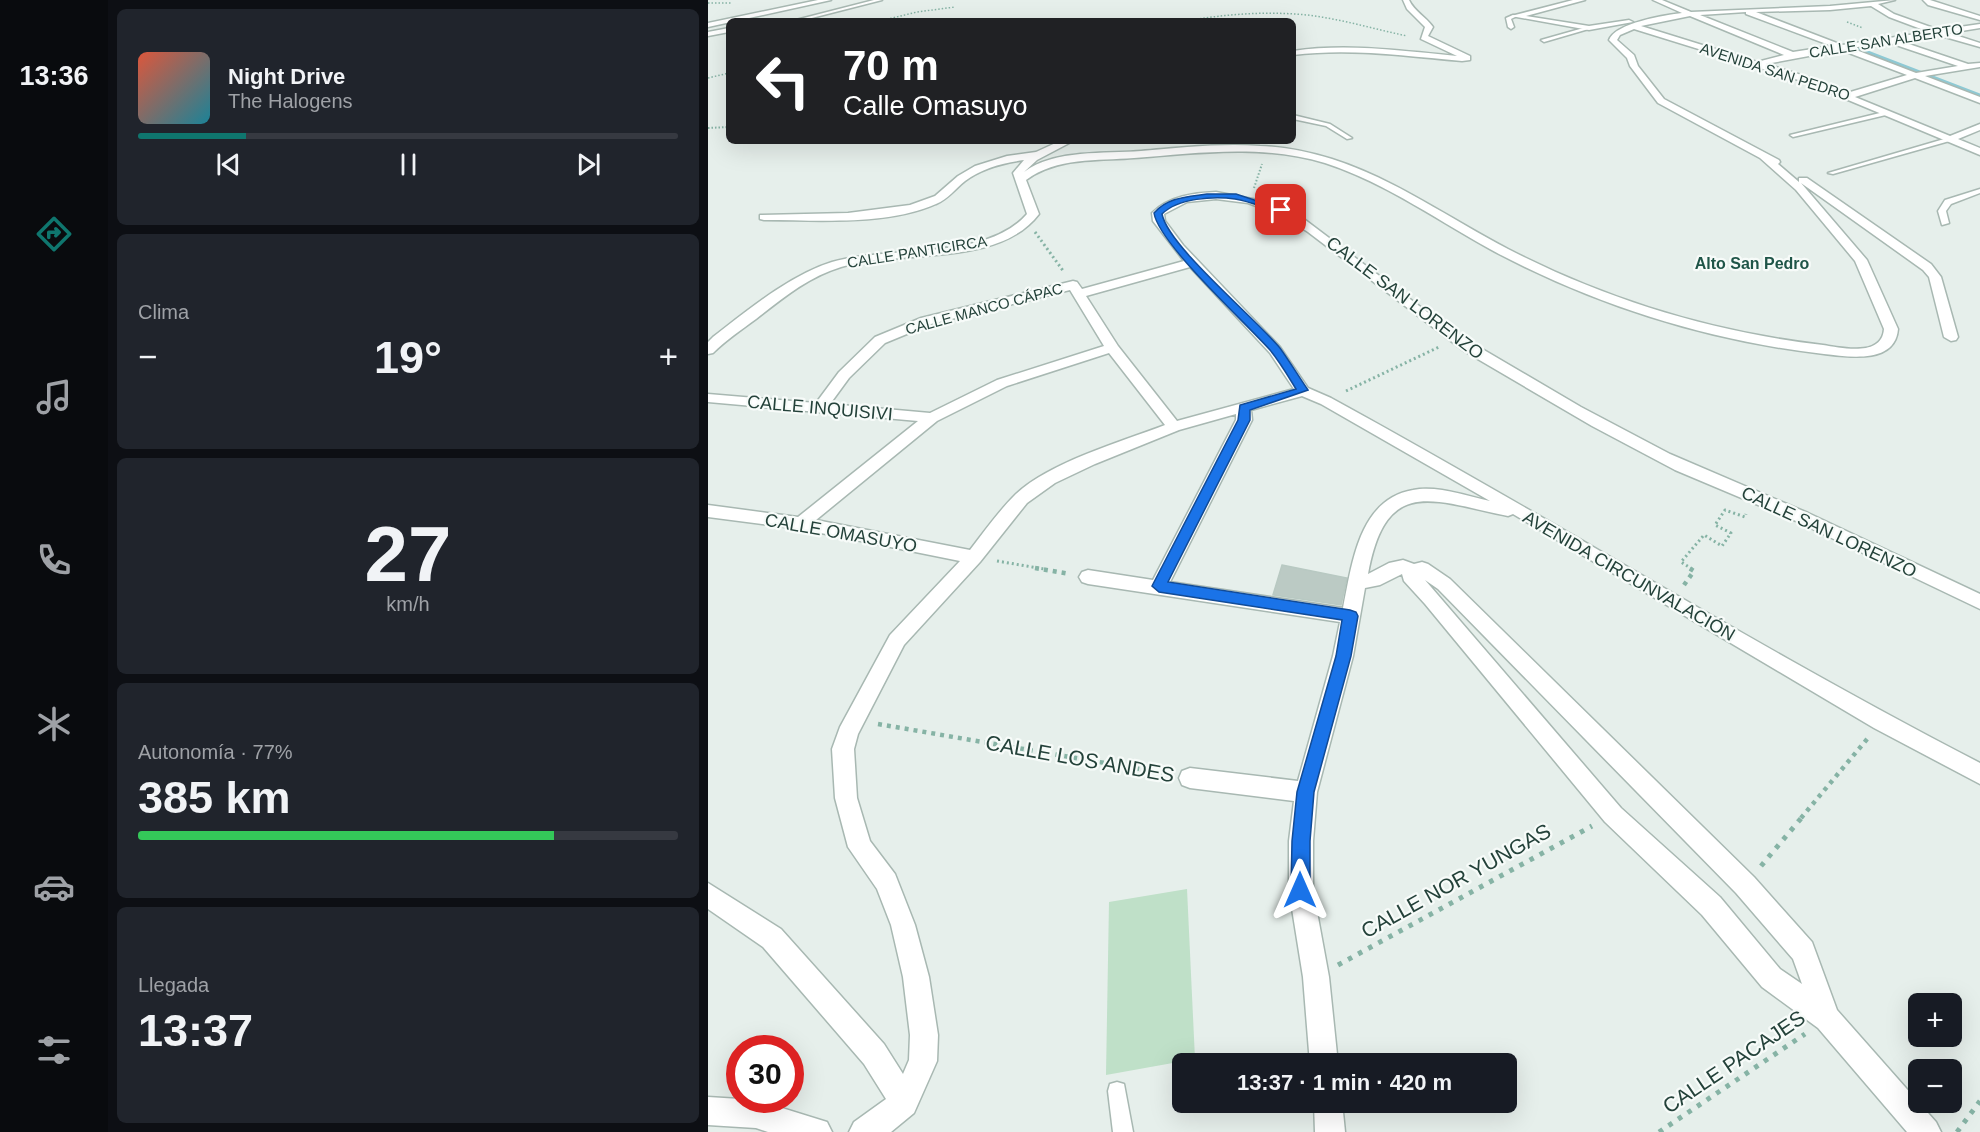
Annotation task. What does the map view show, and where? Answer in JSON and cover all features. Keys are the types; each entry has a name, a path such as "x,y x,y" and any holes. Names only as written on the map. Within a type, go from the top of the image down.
{"street":[{"path":"744,18 828,0"},
{"path":"1296,53 1342,49 1467,58 1424,37 1429,27 1424,19 1409,8 1406,0"},
{"path":"1515,16 1582,0"},
{"path":"1656,0 1792,55"},
{"path":"1718,0 1980,100"},
{"path":"1515,16 1589,28 1654,19 1685,12 1740,8 1850,7 1892,0"},
{"path":"1926,0 1980,18"},
{"path":"1873,4 1878,9 1895,16 1980,45"},
{"path":"1654,19 1618,32 1613,40 1631,57 1634,66 1661,100 1698,123 1765,156 1928,267 1935,277 1951,337"},
{"path":"708,26 726,22"},
{"name":"AVENIDA SAN PEDRO","path":"1633,26 1756,64 1848,96 1980,152"},
{"name":"CALLE SAN ALBERTO","path":"1756,64 1792,55 1980,26"},
{"path":"1895,40 1980,71"},
{"path":"1848,96 1916,75 1980,64"},
{"path":"1951,139 1980,128"},
{"path":"1028,223 1033,214 1022,178 1018,173 1021,168 1041,154 1062,144"},
{"path":"1022,178 1039,167 1062,161 1267,148 1318,158 1372,179 1503,251 1549,274 1622,305 1734,338 1855,352 1882,350 1890,344 1891,329 1861,260 1800,188 1765,159 1765,156"},
{"path":"764,217 847,216 909,209 932,203 944,196 962,178 986,165 1041,154"},
{"name":"CALLE SAN LORENZO","path":"1519,510 1303,390 1275,350 1179,248 1159,221 1158,213 1165,206 1190,198 1236,196 1281,210 1321,236 1456,339 1607,429 1666,459 1801,517 1980,602"},
{"name":"CALLE PANTICIRCA","path":"708,350 719,338 777,295 802,279 822,270 872,257 987,243 1028,223"},
{"name":"CALLE MANCO CÁPAC","path":"820,408 844,375 880,340 926,321 1193,262"},
{"path":"1076,289 1112,348 1174,427"},
{"path":"801,523 932,418 1002,383 1112,348"},
{"path":"864,1132 904,1103 923,1061 922,1024 916,977 903,925 886,882 860,847 846,798 843,749 855,720 897,640 974,557 1021,499 1049,479 1089,460 1174,427 1303,390"},
{"name":"CALLE INQUISIVI","path":"708,398 932,418"},
{"path":"1159,586 1244,420 1244,408"},
{"name":"AVENIDA CIRCUNVALACIÓN","path":"1323,1053 1316,977 1300,890 1301,841 1306,792 1343,656 1364,547 1387,507 1398,501 1414,495 1432,495 1508,510 1519,510 1672,602 1881,722 1980,774"},
{"name":"CALLE OMASUYO","path":"708,510 801,523 974,557"},
{"path":"1357,583 1374,580 1395,568 1404,567 1413,571 1422,569 1444,584 1745,885 1803,951 1827,1019"},
{"path":"1413,571 1410,576 1432,599 1612,815 1711,906 1771,978 1827,1019 1926,1132"},
{"path":"1088,577 1350,616"},
{"name":"CALLE LOS ANDES","path":"1190,778 1306,792"},
{"path":"708,895 772,938 874,1054 904,1103"},
{"path":"708,1111 756,1114 817,1132"},
{"path":"1329,1113 1330,1132"}],"lane":[{"path":"806,18 880,0"},
{"path":"1512,27 1508,18 1515,16"},
{"path":"1544,40 1589,28"},
{"path":"708,34 726,31"},
{"path":"1793,135 1888,112"},
{"path":"1296,118 1328,125 1349,138"},
{"path":"1831,173 1951,139"},
{"path":"1945,223 1942,211 1948,202 1980,191"},
{"path":"1117,1091 1123,1132"}],"path":[{"path":"892,18 955,7"},
{"path":"1213,18 1292,14 1325,18 1412,37 1424,37"},
{"path":"1838,20 1895,40"},
{"path":"708,78 726,74"},
{"path":"708,128 726,127"},
{"path":"1251,199 1267,148"},
{"path":"1028,223 1076,289"},
{"path":"1326,401 1456,339"},
{"path":"1672,602 1694,571 1681,562 1704,535 1722,546 1731,533 1715,525 1725,510 1745,517 1757,499"},
{"path":"974,557 1088,577"},
{"name":"CALLE LOS ANDES","path":"855,720 1190,778"},
{"path":"1745,885 1881,722"},
{"name":"CALLE NOR YUNGAS","path":"1316,977 1612,815"},
{"name":"CALLE PACAJES","path":"1659,1132 1827,1019"},
{"path":"1957,1132 1980,1101"}],"green space":[{"path":"1187,889 1195,1053 1172,1053 1172,1063 1106,1075 1109,902"}],"building":[{"path":"1282,565 1347,578 1341,605 1273,595"}],"waterway":[{"path":"1857,48 1980,95"}],"district":[{"name":"Alto San Pedro","path":"1752,263"}],"route":[{"path":"1281,210 1236,196 1190,198 1165,206 1158,213 1159,221 1179,248 1275,350 1303,390 1244,408 1244,420 1159,586 1350,616 1343,656 1306,792 1301,841 1300,890"}]}
